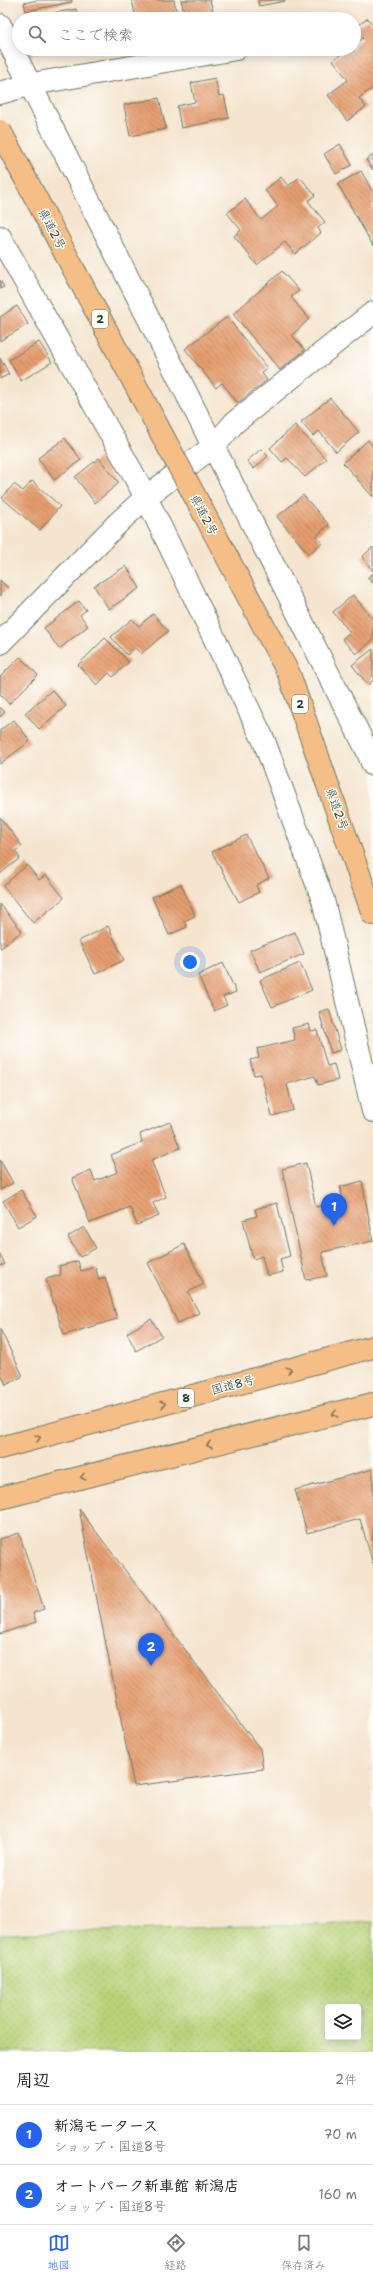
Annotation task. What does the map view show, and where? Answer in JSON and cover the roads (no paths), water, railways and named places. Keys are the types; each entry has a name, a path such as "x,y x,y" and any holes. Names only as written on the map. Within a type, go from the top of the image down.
{"main road":[{"name":"県道2号","path":"0,131 289,674 373,914"},
{"name":"国道8号","path":"0,1448 373,1347"},
{"path":"0,1498 373,1404"}],"street":[{"path":"0,25 12,47"},
{"path":"17,56 215,445 368,750 373,765"},
{"path":"0,92 32,84 195,56"},
{"path":"0,237 146,498 264,741 323,900 373,1111"},
{"path":"0,643 118,523 146,498 215,445 234,423 373,313"}],"place":[{"name":"新潟モータース","path":"334,1226"},
{"name":"オートパーク新車館 新潟店","path":"151,1666"}]}
